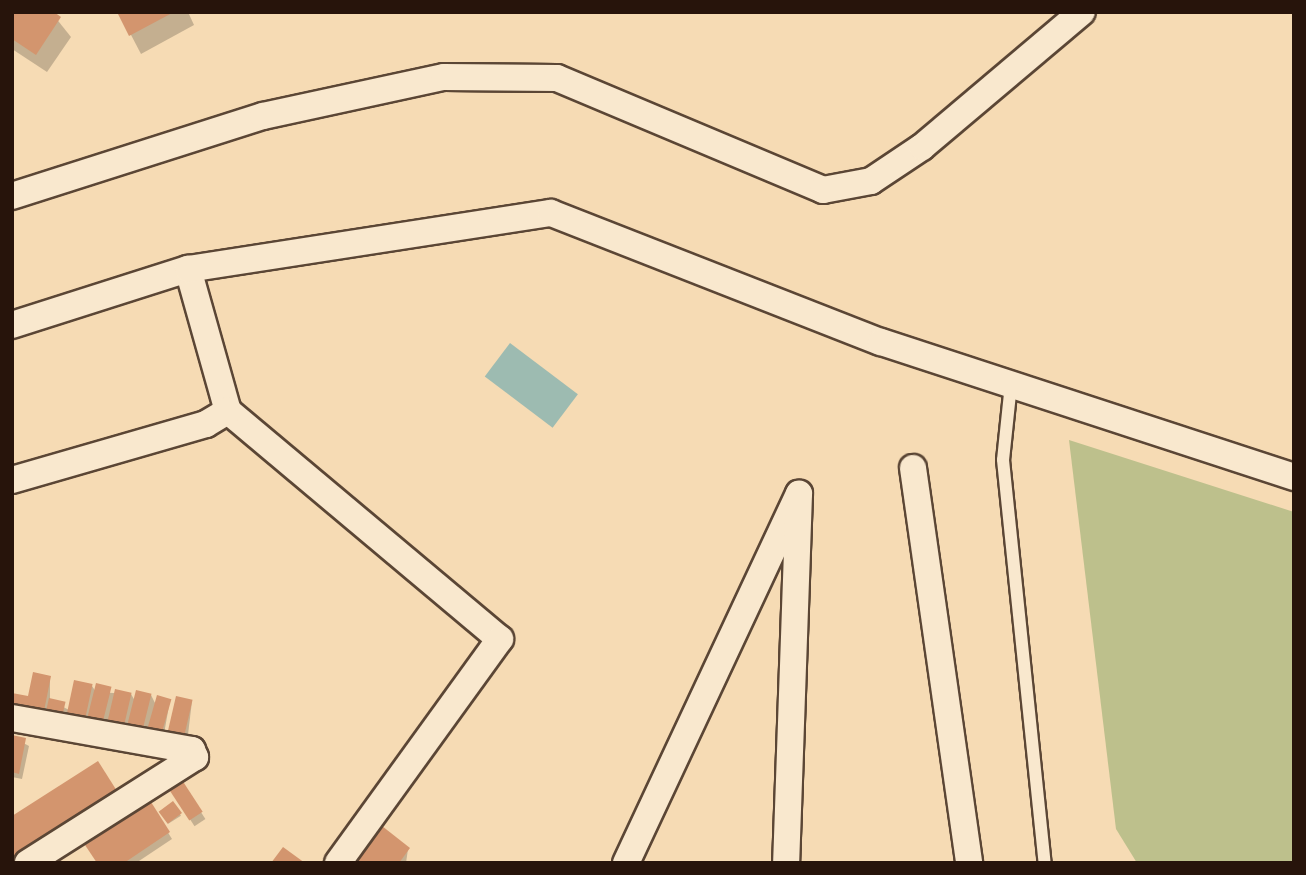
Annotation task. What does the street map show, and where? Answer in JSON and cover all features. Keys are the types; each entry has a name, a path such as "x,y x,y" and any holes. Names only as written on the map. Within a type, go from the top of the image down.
{"street":[{"path":"12,195 264,116 444,77 557,78 823,190 871,181 922,148 1082,12"},
{"path":"12,325 188,269 551,213 881,342 1294,477"},
{"path":"188,269 228,411 500,639 338,863"},
{"path":"12,480 206,425 228,411"},
{"path":"913,468 969,863"},
{"path":"626,863 799,494 786,863"},
{"path":"12,718 192,750 195,757 28,863"}],"lane":[{"path":"1011,384 1003,460 1045,863"}],"green space":[{"path":"1069,440 1294,512 1294,863 1137,863 1116,829"}],"water":[{"path":"510,343 578,394 553,428 485,377"}],"building":[{"path":"12,12 54,12 61,17 36,55 12,39"},
{"path":"117,12 174,12 129,36"},
{"path":"33,672 51,676 44,711 12,705 12,693 28,696"},
{"path":"74,680 93,684 85,721 66,717"},
{"path":"96,683 112,687 102,725 87,721"},
{"path":"115,689 132,693 123,728 107,724"},
{"path":"136,690 152,694 143,729 127,725"},
{"path":"157,695 171,699 162,733 147,729"},
{"path":"176,696 193,700 184,738 167,734"},
{"path":"49,698 66,702 63,714 46,710"},
{"path":"12,735 26,738 19,774 12,772"},
{"path":"98,761 117,791 12,858 12,816"},
{"path":"182,780 203,812 189,821 169,789"},
{"path":"173,801 182,813 168,824 159,812"},
{"path":"151,802 170,832 124,863 97,863 85,845"},
{"path":"382,826 410,848 399,863 354,863"},
{"path":"283,847 305,863 271,863"}]}
